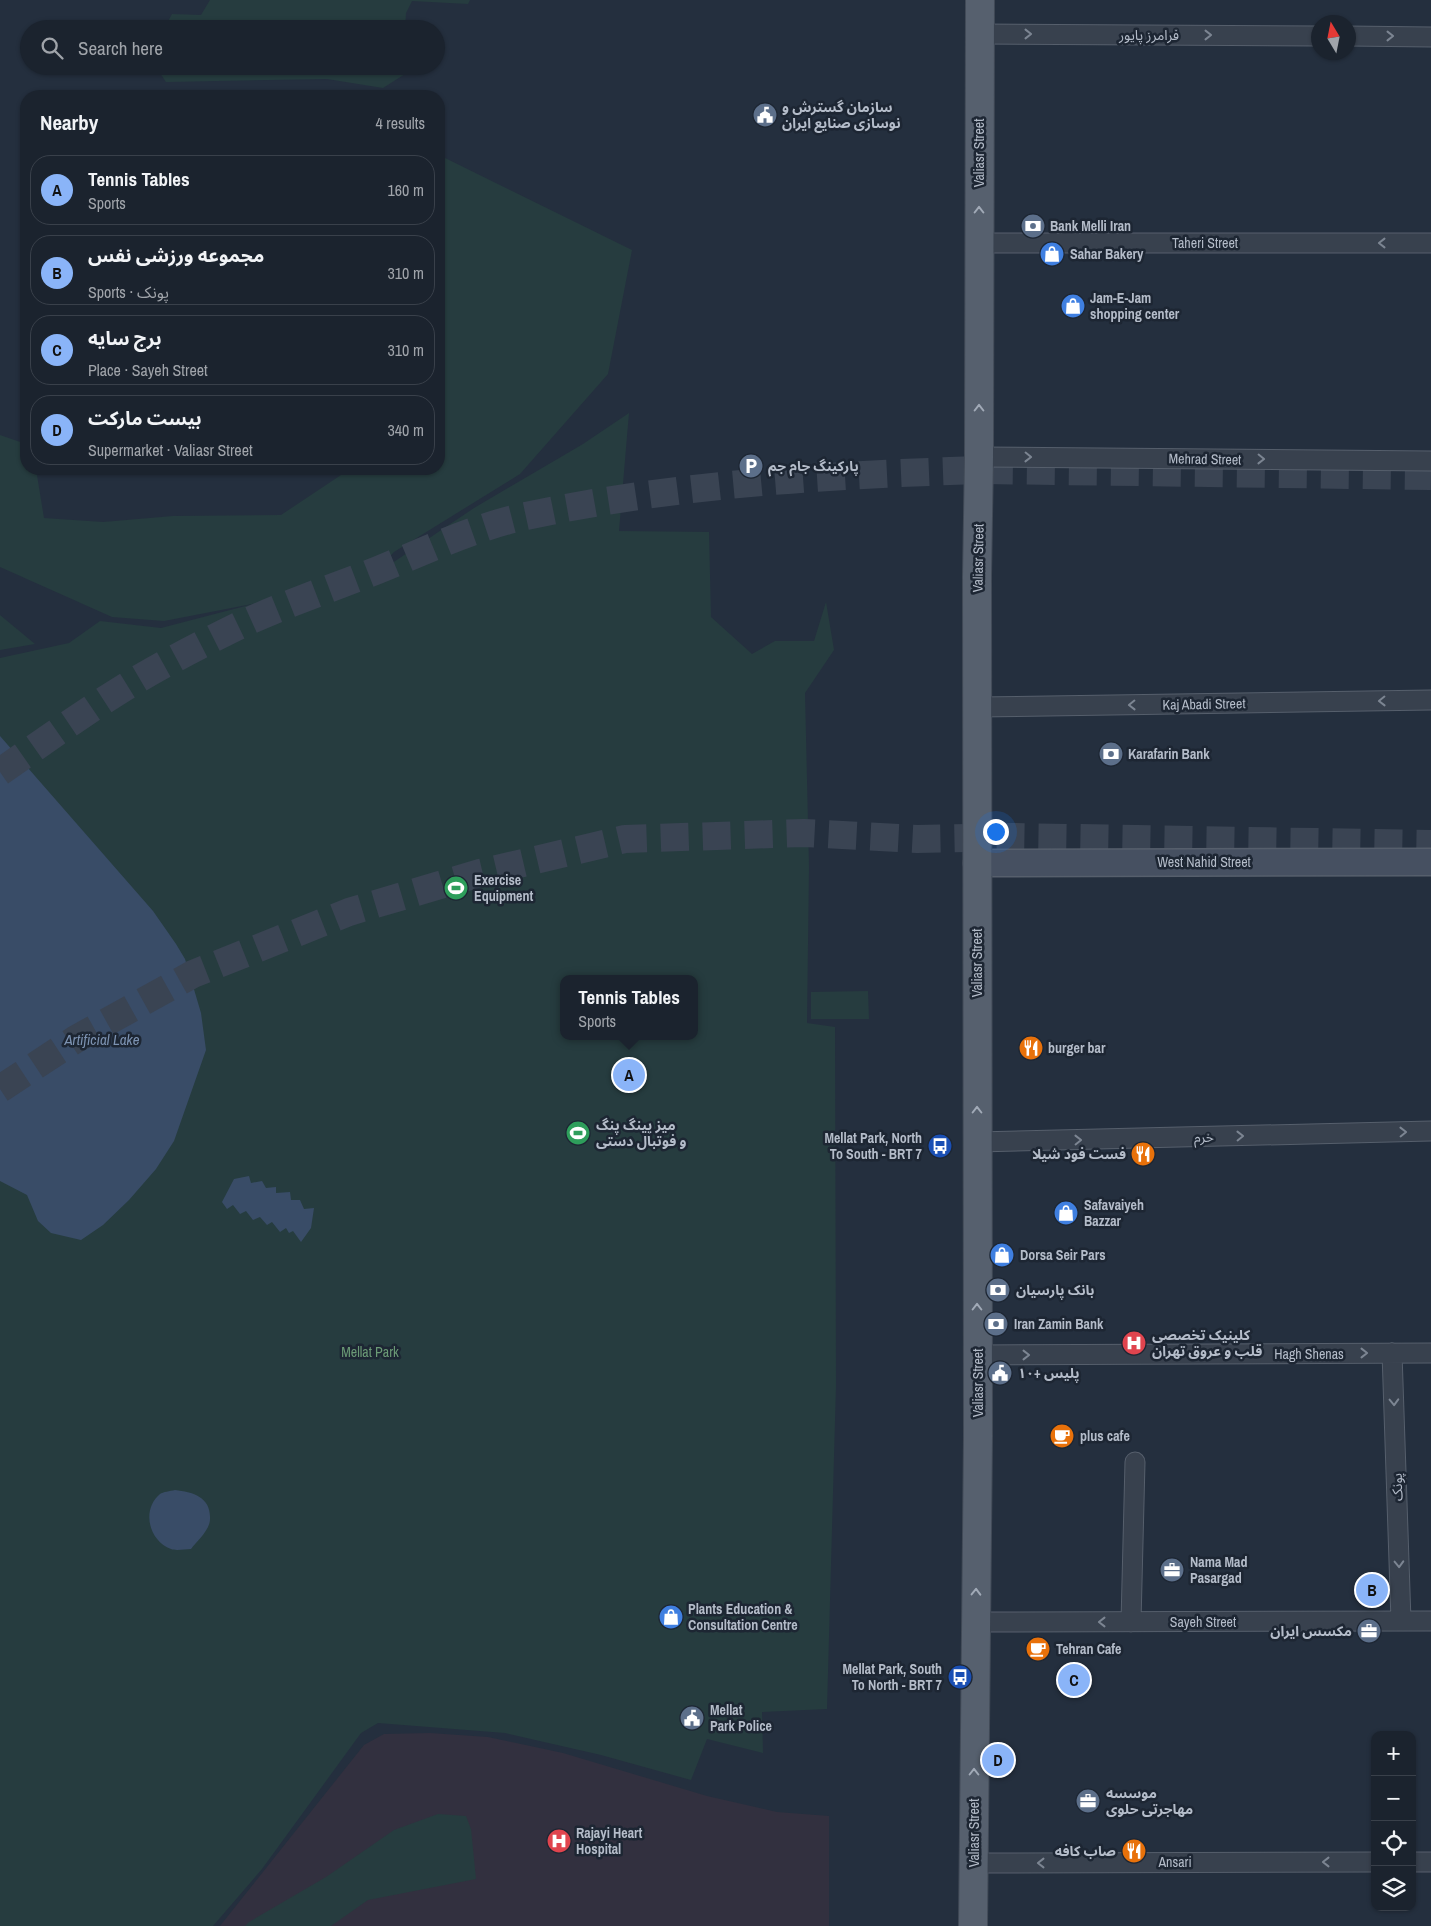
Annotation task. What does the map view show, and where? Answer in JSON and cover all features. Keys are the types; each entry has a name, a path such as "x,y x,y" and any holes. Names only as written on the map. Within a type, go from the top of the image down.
{"main road":[{"name":"Valiasr Street","path":"973,1926 978,1355 977,576 980,0"},
{"name":"West Nahid Street","path":"977,863 1431,862"}],"street":[{"name":"فرامرز پایور","path":"980,34 1311,36"},
{"path":"1356,36 1431,37"},
{"name":"Taheri Street","path":"979,243 1431,243"},
{"name":"Mehrad Street","path":"979,457 1431,461"},
{"name":"Kaj Abadi Street","path":"978,707 1431,700"},
{"name":"خرم","path":"977,1142 1431,1132"},
{"name":"پونک","path":"1392,1353 1401,1621"},
{"name":"Hagh Shenas","path":"978,1355 1431,1353"},
{"path":"1131,1622 1135,1462"},
{"name":"Sayeh Street","path":"976,1622 1431,1621"},
{"name":"Ansari","path":"974,1863 1371,1862"},
{"path":"1416,1862 1431,1862"}],"shaded area":[{"name":"Rajayi Heart Hospital","path":"430,1733 488,1737 563,1753 707,1796 777,1812 829,1816 829,1926 220,1926 364,1745 384,1734"}],"green space":[{"path":"210,0 470,0 468,4 412,1 406,13 406,20 169,20 172,14 201,15"},
{"path":"161,75 403,75 383,88 327,79 166,82"},
{"name":"Mellat Park","path":"445,158 632,250 608,374 520,474 394,552 370,578 474,508 583,444 629,413 619,531 709,532 711,617 752,654 775,641 814,641 826,602 834,650 805,693 809,866 807,1023 835,1027 836,1385 827,1709 762,1712 763,1753 707,1739 691,1780 601,1755 505,1733 378,1723 361,1733 262,1869 213,1926 0,1926 0,658 69,643 100,621 161,628 257,603 164,621 112,617 0,567 0,435 20,442 20,475 37,475 44,518 103,522 173,516 281,515 341,475 445,475"},
{"path":"0,615 35,644 0,650"},
{"path":"868,991 869,1019 811,1019 811,992"},
{"path":"438,1814 466,1816 471,1829 476,1879 368,1900 331,1926 245,1926 326,1877 394,1830"}],"water":[{"name":"Artificial Lake","path":"0,736 153,911 185,959 201,1013 206,1050 174,1141 156,1169 129,1200 103,1225 81,1240 51,1233 38,1221 27,1195 0,1181"},
{"path":"249,1176 251,1183 262,1181 266,1188 276,1187 276,1193 290,1192 291,1200 300,1200 304,1209 314,1208 311,1228 301,1242 293,1231 289,1233 286,1228 280,1232 272,1222 267,1225 260,1217 253,1220 246,1211 240,1214 233,1205 227,1209 222,1202 234,1179"},
{"path":"175,1490 188,1492 200,1497 210,1512 208,1527 191,1549 173,1550 163,1545 157,1539 150,1524 149,1516 154,1501 161,1493"}],"tunnel":[{"path":"0,772 130,684 232,629 286,605 451,540 488,526 526,516 582,505 695,489 810,478 924,472 981,470 1431,476"},
{"path":"0,1089 76,1039 193,974 349,912 480,873 625,839 804,833 917,839 1014,837 1431,844"}],"place":[{"name":"سازمان گسترش و نوسازی صنایع ایران","path":"765,115"},
{"name":"Bank Melli Iran","path":"1033,226"},
{"name":"Sahar Bakery","path":"1052,254"},
{"name":"Jam-E-Jam shopping center","path":"1073,306"},
{"name":"پارکینگ جام جم","path":"751,466"},
{"name":"Karafarin Bank","path":"1111,754"},
{"name":"Exercise Equipment","path":"456,888"},
{"name":"burger bar","path":"1031,1048"},
{"name":"Tennis Tables","path":"629,1075"},
{"name":"میز پینگ پنگ و فوتبال دستی","path":"578,1133"},
{"name":"Mellat Park, North To South - BRT 7","path":"940,1146"},
{"name":"فست فود شیلا","path":"1143,1154"},
{"name":"Safavaiyeh Bazzar","path":"1066,1213"},
{"name":"Dorsa Seir Pars","path":"1002,1255"},
{"name":"بانک پارسیان","path":"998,1290"},
{"name":"Iran Zamin Bank","path":"996,1324"},
{"name":"کلینیک تخصصی قلب و عروق تهران","path":"1134,1343"},
{"name":"پلیس +۱۰","path":"1000,1373"},
{"name":"plus cafe","path":"1062,1436"},
{"name":"Nama Mad Pasargad","path":"1172,1570"},
{"name":"مجموعه ورزشی نفس","path":"1372,1590"},
{"name":"Plants Education & Consultation Centre","path":"671,1617"},
{"name":"مکسس ایران","path":"1369,1631"},
{"name":"Tehran Cafe","path":"1038,1649"},
{"name":"Mellat Park, South To North - BRT 7","path":"960,1677"},
{"name":"برج سایه","path":"1074,1680"},
{"name":"Mellat Park Police","path":"692,1718"},
{"name":"بیست مارکت","path":"998,1760"},
{"name":"موسسه مهاجرتی حلوی","path":"1088,1801"},
{"name":"Rajayi Heart Hospital","path":"559,1841"},
{"name":"صاب کافه","path":"1134,1851"}]}
